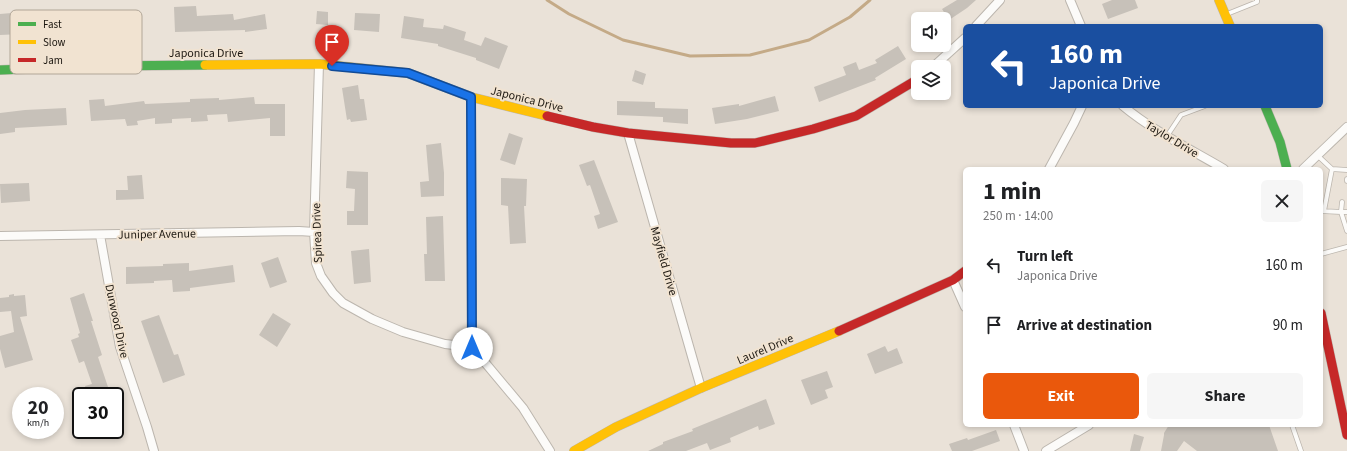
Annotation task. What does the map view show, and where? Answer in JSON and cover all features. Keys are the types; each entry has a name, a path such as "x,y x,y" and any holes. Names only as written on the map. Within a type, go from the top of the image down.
{"street":[{"path":"978,24 1000,0"},
{"path":"1070,0 1080,24"},
{"path":"1219,0 1229,24"},
{"path":"941,60 963,40"},
{"name":"Japonica Drive","path":"142,66 319,64 408,73 471,97 593,128 731,143 755,143 813,129 856,116 911,83"},
{"name":"Spirea Drive","path":"319,64 314,232 316,263 321,276 333,293 343,302 372,319 403,332 445,344 472,348"},
{"name":"Japonica Drive","path":"0,70 10,70"},
{"path":"471,97 472,348 523,408 550,451"},
{"path":"1050,167 1081,108"},
{"name":"Taylor Drive","path":"1125,108 1166,136 1220,167"},
{"path":"1265,108 1280,142 1286,167"},
{"path":"1305,167 1347,127"},
{"name":"Mayfield Drive","path":"628,133 701,388"},
{"name":"Juniper Avenue","path":"0,236 298,231 314,232"},
{"name":"Durwood Drive","path":"100,235 120,347 154,451"},
{"name":"Laurel Drive","path":"574,451 616,427 701,388 859,322 953,280 963,272"},
{"path":"953,280 963,302"},
{"path":"1323,326 1326,346 1347,435"},
{"path":"1015,427 1024,451"},
{"path":"1046,451 1086,427"}],"lane":[{"path":"1225,14 1257,2 1257,0"},
{"path":"1166,136 1181,115 1200,108"},
{"path":"1317,155 1332,168 1347,170"},
{"path":"1332,168 1323,211 1347,212"},
{"path":"1342,202 1341,212 1347,231"},
{"path":"1323,253 1347,247"},
{"path":"1293,427 1301,451"}],"building":[{"path":"957,0 976,0 951,19 951,12 944,12 942,9"},
{"path":"1112,0 1135,0 1138,8 1108,19 1102,4"},
{"path":"196,6 197,16 233,14 234,20 265,14 267,29 245,32 245,30 175,32 174,7"},
{"path":"317,11 328,12 328,25 316,24"},
{"path":"10,13 10,35 0,35 0,14"},
{"path":"355,13 380,14 379,32 354,30"},
{"path":"404,16 424,19 423,27 443,29 444,25 466,32 464,40 481,46 485,37 508,46 499,69 476,60 476,58 438,46 438,44 401,38"},
{"path":"898,46 906,59 875,78 876,80 819,102 814,87 846,75 843,67 856,62 859,70 877,63 875,60"},
{"path":"635,70 646,74 643,85 632,81"},
{"path":"358,85 360,99 364,99 367,120 351,122 350,119 347,120 342,88"},
{"path":"775,96 779,111 747,119 715,124 712,108 739,104 739,106"},
{"path":"254,97 255,104 285,104 285,136 270,136 270,118 228,122 227,114 207,115 208,121 191,122 191,118 172,119 172,123 155,124 155,118 137,121 138,125 127,126 125,119 91,121 89,100 104,99 105,106 144,101 145,104 190,102 190,99 219,98 219,100"},
{"path":"617,101 655,102 655,108 688,109 688,124 663,122 663,117 617,115"},
{"path":"66,108 67,125 15,128 15,132 0,134 0,113"},
{"path":"509,133 523,138 515,165 500,160"},
{"path":"441,143 444,173 444,196 421,197 420,182 429,181 426,145"},
{"path":"594,160 618,222 598,229 594,216 600,214 590,185 587,186 579,165"},
{"path":"347,171 368,172 368,225 347,225 347,211 354,211 355,189 346,188"},
{"path":"142,175 144,199 116,200 116,190 128,190 127,176"},
{"path":"501,178 527,179 526,206 524,206 526,243 510,244 508,206 501,205"},
{"path":"29,183 30,201 1,203 0,184"},
{"path":"443,216 445,281 425,281 424,254 427,254 426,217"},
{"path":"369,249 371,282 354,284 351,251"},
{"path":"278,257 287,282 270,288 261,263"},
{"path":"189,263 189,271 233,265 235,282 190,288 190,291 173,292 172,280 154,281 154,283 126,284 126,267 163,266 163,264"},
{"path":"84,293 102,355 98,357 108,387 85,387 92,384 84,361 79,363 71,340 79,337 78,334 80,333 70,298"},
{"path":"14,294 14,296 25,295 27,316 20,317 33,360 5,368 0,349 0,336 14,332 11,311 0,312 0,298 9,297 9,295"},
{"path":"273,313 291,324 277,347 259,335"},
{"path":"159,315 174,355 178,354 185,375 163,383 141,321"},
{"path":"885,346 888,352 897,348 903,363 875,374 867,354"},
{"path":"827,371 833,387 825,390 828,398 811,405 801,380"},
{"path":"766,399 775,424 759,430 758,426 730,438 731,442 710,450 707,443 686,451 648,451 663,444 663,442 693,431 692,429"},
{"path":"1168,427 1270,427 1278,451 1197,451 1184,441 1177,451 1161,451 1164,433"},
{"path":"996,430 1000,441 972,451 952,451 949,444 967,438 968,440"},
{"path":"1134,434 1144,437 1140,451 1130,451"}],"waterway":[{"path":"547,0 569,14 623,40 690,56 750,55 809,40 850,17 870,0"}],"traffic: fast":[{"path":"142,66 205,65"},
{"path":"0,70 10,70"},
{"path":"1266,108 1280,142 1286,167"}],"traffic: slow":[{"path":"1219,0 1229,24"},
{"path":"205,65 319,64 408,73 471,97 547,116"},
{"path":"574,451 616,427 701,388 839,331"}],"traffic: jam":[{"path":"547,116 593,127 628,133 731,143 755,143 813,129 856,116 911,83"},
{"path":"839,331 953,280 963,272"},
{"path":"1323,322 1347,435"}],"route":[{"path":"332,66 408,73 471,97 472,348"}]}
